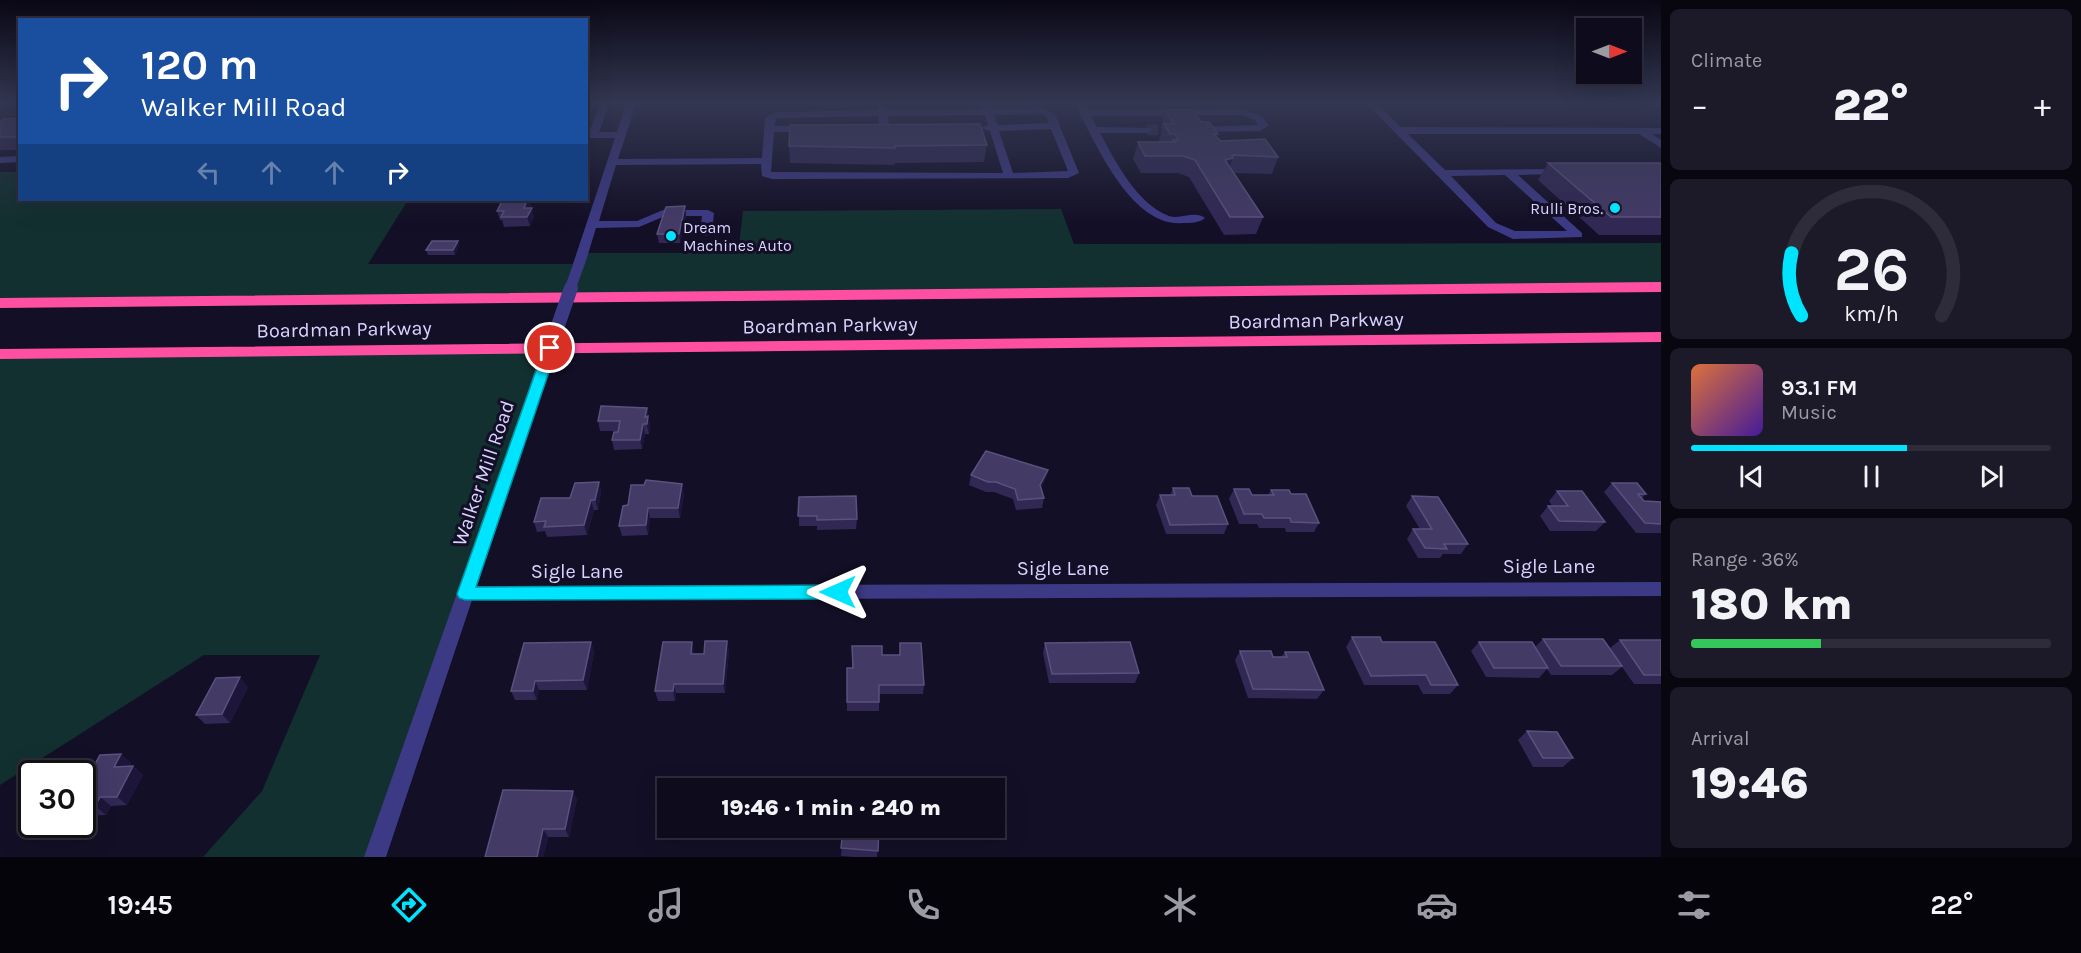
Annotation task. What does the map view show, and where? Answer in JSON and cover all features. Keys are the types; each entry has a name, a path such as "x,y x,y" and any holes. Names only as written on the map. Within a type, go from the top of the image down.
{"highway":[{"name":"Boardman Parkway","path":"0,303 1661,287"},
{"name":"Boardman Parkway","path":"0,354 1661,337"}],"street":[{"name":"Walker Mill Road","path":"375,857 618,144"},
{"path":"769,144 766,174 772,176 1009,176 1068,175 1074,172 1062,144"},
{"path":"999,144 1009,176"},
{"path":"1102,144 1116,170 1148,208 1168,219 1199,218"},
{"path":"1412,144 1492,225 1513,235 1578,235 1508,172"},
{"path":"0,160 18,159"},
{"path":"612,162 767,161"},
{"path":"1442,173 1570,171"},
{"path":"591,225 639,224 663,213 708,213 706,232"},
{"name":"Sigle Lane","path":"465,594 1661,588"}],"green space":[{"path":"0,172 18,172 18,201 407,201 368,264 578,264 582,253 738,253 743,211 1061,209 1074,244 1661,243 1661,287 0,303"},
{"path":"550,348 375,857 203,857 262,791 320,655 204,655 39,760 18,760 18,774 0,785 0,354"}],"building":[{"path":"789,144 987,145 895,146 895,148 789,146"},
{"path":"1139,144 1269,144 1278,157 1232,155 1233,158 1225,160 1263,217 1230,217 1195,160 1183,156 1145,156"},
{"path":"1548,163 1661,163 1661,217 1611,217"},
{"path":"502,201 527,201 524,208 532,208 527,217 501,217 504,211 497,211"},
{"path":"685,206 679,234 657,234 666,207"},
{"path":"432,241 458,241 453,250 426,250"},
{"path":"601,406 647,408 645,417 648,416 647,424 643,424 640,440 612,440 614,432 618,432 620,421 598,421"},
{"path":"986,451 1048,470 1040,485 1044,498 1018,500 1015,489 971,475"},
{"path":"646,480 682,484 678,508 648,508 646,525 619,526 623,506 628,505 631,485 644,485"},
{"path":"599,482 595,500 591,500 584,525 544,527 546,521 534,522 541,498 570,498 575,483"},
{"path":"1612,483 1637,483 1646,494 1638,494 1644,501 1661,502 1661,524 1645,523"},
{"path":"1173,488 1189,488 1192,496 1217,496 1228,524 1170,525 1160,495 1175,495"},
{"path":"1234,489 1249,489 1252,495 1274,495 1271,490 1289,490 1291,494 1306,494 1319,523 1291,522 1290,518 1264,518 1262,514 1244,514"},
{"path":"1557,491 1582,491 1605,522 1559,521 1548,506 1568,506"},
{"path":"856,496 857,519 817,520 817,516 798,516 799,497"},
{"path":"1412,496 1438,497 1468,544 1444,544 1447,549 1425,548 1413,529 1432,529"},
{"path":"1352,637 1380,637 1382,642 1435,642 1458,685 1431,685 1426,675 1371,676"},
{"path":"1543,639 1603,639 1622,666 1561,666"},
{"path":"1620,640 1661,640 1661,675 1644,675"},
{"path":"705,641 727,641 723,684 674,684 673,691 655,691 663,642 692,642 691,654 704,654"},
{"path":"591,642 583,680 535,681 533,691 511,691 524,643"},
{"path":"1130,642 1139,673 1052,674 1045,643"},
{"path":"1479,642 1532,642 1548,668 1494,668"},
{"path":"900,643 921,643 924,685 879,685 879,702 847,702 847,668 853,668 852,646 882,646 882,655 900,655"},
{"path":"1240,651 1271,651 1273,657 1287,657 1285,652 1308,652 1324,690 1253,689"},
{"path":"240,677 222,714 196,715 216,678"},
{"path":"1527,731 1557,732 1573,758 1543,758"},
{"path":"121,754 114,767 133,766 117,797 100,797 96,804 96,762 100,755"},
{"path":"503,790 573,791 565,829 543,829 537,857 485,857"},
{"path":"842,838 879,838 878,851 841,848"}],"place":[{"name":"Rulli Bros.","path":"1615,208"},
{"name":"Dream Machines Auto","path":"671,236"}],"route":[{"path":"550,348 465,594 838,592"}]}
